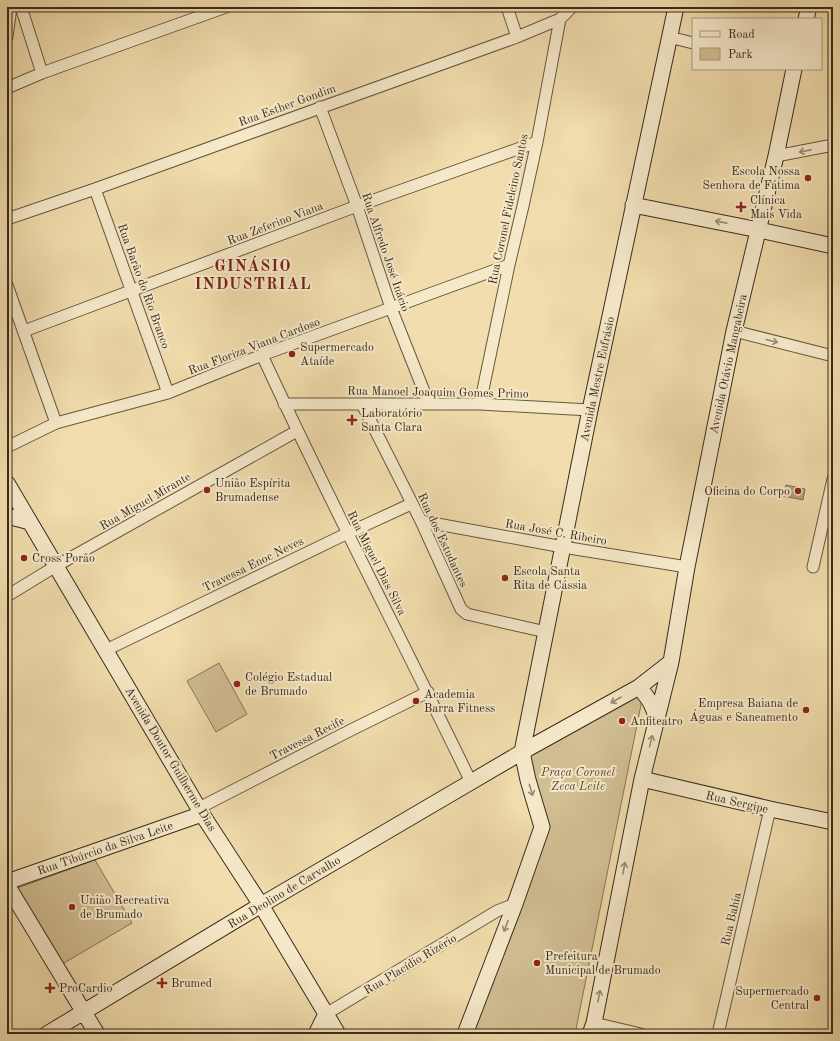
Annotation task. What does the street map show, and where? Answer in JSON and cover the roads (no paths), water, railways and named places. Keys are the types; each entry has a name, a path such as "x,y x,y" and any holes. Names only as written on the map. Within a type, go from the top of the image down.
{"street":[{"path":"7,37 11,7"},
{"path":"21,7 42,73"},
{"path":"7,88 42,73 226,7"},
{"path":"507,7 517,37"},
{"name":"Rua Esther Gondim","path":"7,219 95,189 517,37 560,19 572,7"},
{"name":"Avenida Mestre Eufrásio","path":"522,752 590,410 676,7"},
{"path":"806,18 809,7"},
{"name":"Rua Coronel Fidelcino Santos","path":"480,404 509,265 537,142 560,19"},
{"path":"669,38 692,43"},
{"name":"Avenida Otávio Mangabeira","path":"671,662 687,566 734,331 776,156 794,70"},
{"name":"Rua Alfredo José Inácio","path":"320,108 357,206 391,308 429,404"},
{"name":"Rua Zeferino Viana","path":"24,331 357,206 537,142"},
{"path":"776,156 833,145"},
{"name":"Rua Barão do Rio Branco","path":"95,189 168,392"},
{"path":"634,205 833,246"},
{"name":"Rua Floriza Viana Cardoso","path":"7,447 56,424 168,392 262,355 509,265"},
{"path":"7,285 56,424"},
{"path":"734,331 833,356"},
{"name":"Rua Miguel Dias Silva","path":"262,355 296,430 428,692 471,782"},
{"name":"Rua Manoel Joaquim Gomes Primo","path":"284,404 480,404 590,410"},
{"name":"Rua dos Estudantes","path":"362,404 411,504 421,521 461,609 466,614 546,632"},
{"name":"Rua Miguel Mirante","path":"7,596 56,566 296,430"},
{"path":"813,567 833,479"},
{"name":"Avenida Doutor Guilherme Dias","path":"7,483 200,811 261,906 338,1034"},
{"name":"Travessa Enoc Neves","path":"106,650 411,504"},
{"path":"7,516 30,522"},
{"name":"Rua José C. Ribeiro","path":"421,521 563,548 687,566"},
{"path":"464,1034 515,904 542,827 528,780 522,752 639,687 671,662"},
{"path":"641,1034 592,1028 642,779 671,662"},
{"path":"639,687 651,701 656,715 656,721"},
{"name":"Travessa Recife","path":"200,811 351,730 428,692"},
{"name":"Rua Deolino de Carvalho","path":"47,1034 522,752"},
{"name":"Rua Sergipe","path":"642,779 833,822"},
{"name":"Rua Bahia","path":"718,1034 770,809"},
{"name":"Rua Tibúrcio da Silva Leite","path":"7,882 200,811"},
{"path":"7,885 97,1034"},
{"name":"Rua Placídio Rizério","path":"326,1014 497,911 515,904"},
{"path":"316,1034 326,1014"}],"place":[{"name":"Escola Nossa Senhora de Fátima","path":"808,178"},
{"name":"Clínica Mais Vida","path":"741,207"},
{"name":"Supermercado Ataíde","path":"292,354"},
{"name":"Laboratório Santa Clara","path":"352,420"},
{"name":"União Espírita Brumadense","path":"207,490"},
{"name":"Oficina do Corpo","path":"798,491"},
{"name":"Cross Porão","path":"24,558"},
{"name":"Escola Santa Rita de Cássia","path":"505,578"},
{"name":"Colégio Estadual de Brumado","path":"237,684"},
{"name":"Academia Barra Fitness","path":"416,701"},
{"name":"Empresa Baiana de Águas e Saneamento","path":"806,710"},
{"name":"Anfiteatro","path":"622,721"},
{"name":"União Recreativa de Brumado","path":"72,907"},
{"name":"Prefeitura Municipal de Brumado","path":"537,963"},
{"name":"Brumed","path":"162,983"},
{"name":"ProCardio","path":"50,988"},
{"name":"Supermercado Central","path":"817,998"}],"district":[{"name":"GINÁSIO INDUSTRIAL","path":"253,274"}],"park label":[{"name":"Praça Coronel Zeca Leite","path":"578,779"}]}
